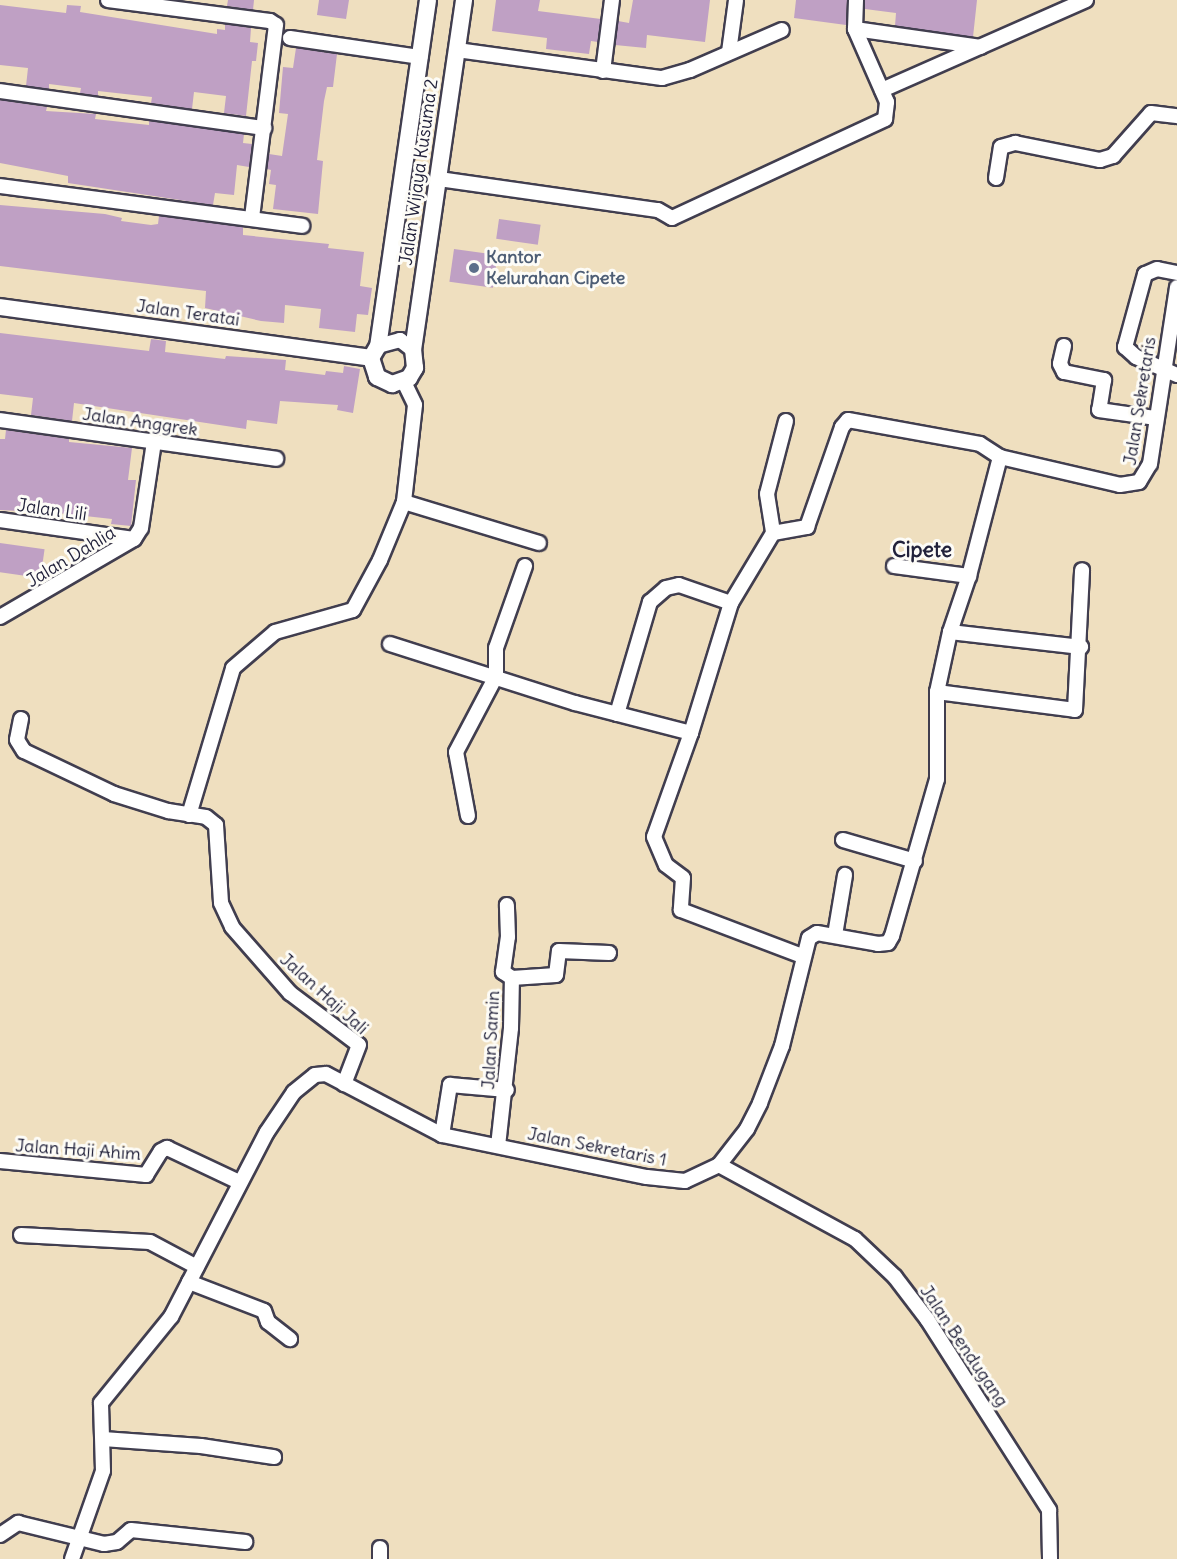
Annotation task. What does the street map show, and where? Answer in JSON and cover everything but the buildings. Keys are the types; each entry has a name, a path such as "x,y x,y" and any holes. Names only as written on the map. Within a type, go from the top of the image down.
{"street":[{"path":"108,0 270,21 276,25 252,219"},
{"name":"Jalan Wijaya Kusuma 2","path":"374,352 428,0"},
{"name":"Jalan Wijaya Kusuma 2","path":"404,382 416,368 412,350 464,0"},
{"path":"603,71 612,0"},
{"path":"729,52 736,0"},
{"path":"439,179 658,210 672,218 878,125 888,110 882,90 855,29 856,0"},
{"path":"882,90 1086,0"},
{"path":"855,29 981,47"},
{"path":"457,50 662,78 782,30"},
{"path":"290,38 421,57"},
{"path":"0,92 264,128"},
{"path":"996,178 1001,147 1015,143 1100,160 1113,156 1151,113 1177,116"},
{"path":"0,186 302,226"},
{"path":"1170,373 1128,352 1125,344 1146,274 1157,269 1177,273"},
{"name":"Jalan Sekretaris","path":"1000,457 1131,484 1146,476 1156,418 1170,373 1177,287"},
{"name":"Jalan Teratai","path":"0,307 374,352"},
{"path":"189,815 233,668 275,632 353,610 381,560 404,502 415,405 404,382 381,381 373,372 374,352 400,340 412,350"},
{"path":"1064,346 1060,364 1064,372 1104,380 1099,410 1156,418"},
{"name":"Jalan Anggrek","path":"0,420 276,459"},
{"path":"773,533 807,527 842,427 848,420 980,444 1000,457"},
{"path":"786,421 767,494 773,533 731,603 692,733 654,837 666,865 683,878 679,904 686,914 802,956"},
{"name":"Jalan Dahlia","path":"0,617 134,539 141,528 154,442"},
{"name":"Jalan Sekretaris 1","path":"72,1559 103,1471 101,1403 171,1317 238,1182 267,1131 301,1086 320,1073 442,1135 591,1167 685,1181 719,1165 747,1129 760,1103 782,1046 802,956 813,935 835,935 888,943 915,861 939,764 937,692 950,632 969,576 1000,457"},
{"path":"404,502 539,543"},
{"name":"Jalan Lili","path":"0,520 134,539"},
{"path":"468,816 456,752 496,676 496,648 525,566"},
{"path":"894,566 969,576"},
{"path":"937,692 1075,710 1081,647 1082,570"},
{"path":"617,714 650,602 666,588 679,585 731,603"},
{"path":"950,632 1081,647"},
{"path":"390,644 617,714 692,733"},
{"name":"Jalan Haji Jali","path":"21,719 17,740 24,751 114,794 189,815 206,817 218,828 221,903 232,927 291,993 359,1045 344,1084"},
{"path":"843,840 915,861"},
{"path":"835,935 845,875"},
{"name":"Jalan Samin","path":"498,1146 507,1090 512,978 503,972 508,937 507,905"},
{"path":"512,978 556,975 559,951 609,953"},
{"path":"442,1135 450,1085 507,1090"},
{"name":"Jalan Haji Ahim","path":"0,1161 146,1175 161,1150 167,1148 238,1182"},
{"name":"Jalan Bendugang","path":"719,1165 855,1239 895,1277 927,1319 1048,1510 1050,1559"},
{"path":"21,1235 150,1242 197,1267"},
{"path":"189,1282 264,1311 268,1322 290,1339"},
{"path":"103,1439 201,1446 274,1457"},
{"path":"0,1535 18,1522 78,1540 110,1544 131,1530 245,1542"}],"place":[{"name":"Kantor Kelurahan Cipete","path":"474,268"}],"district":[{"name":"Cipete","path":"922,550"}]}
